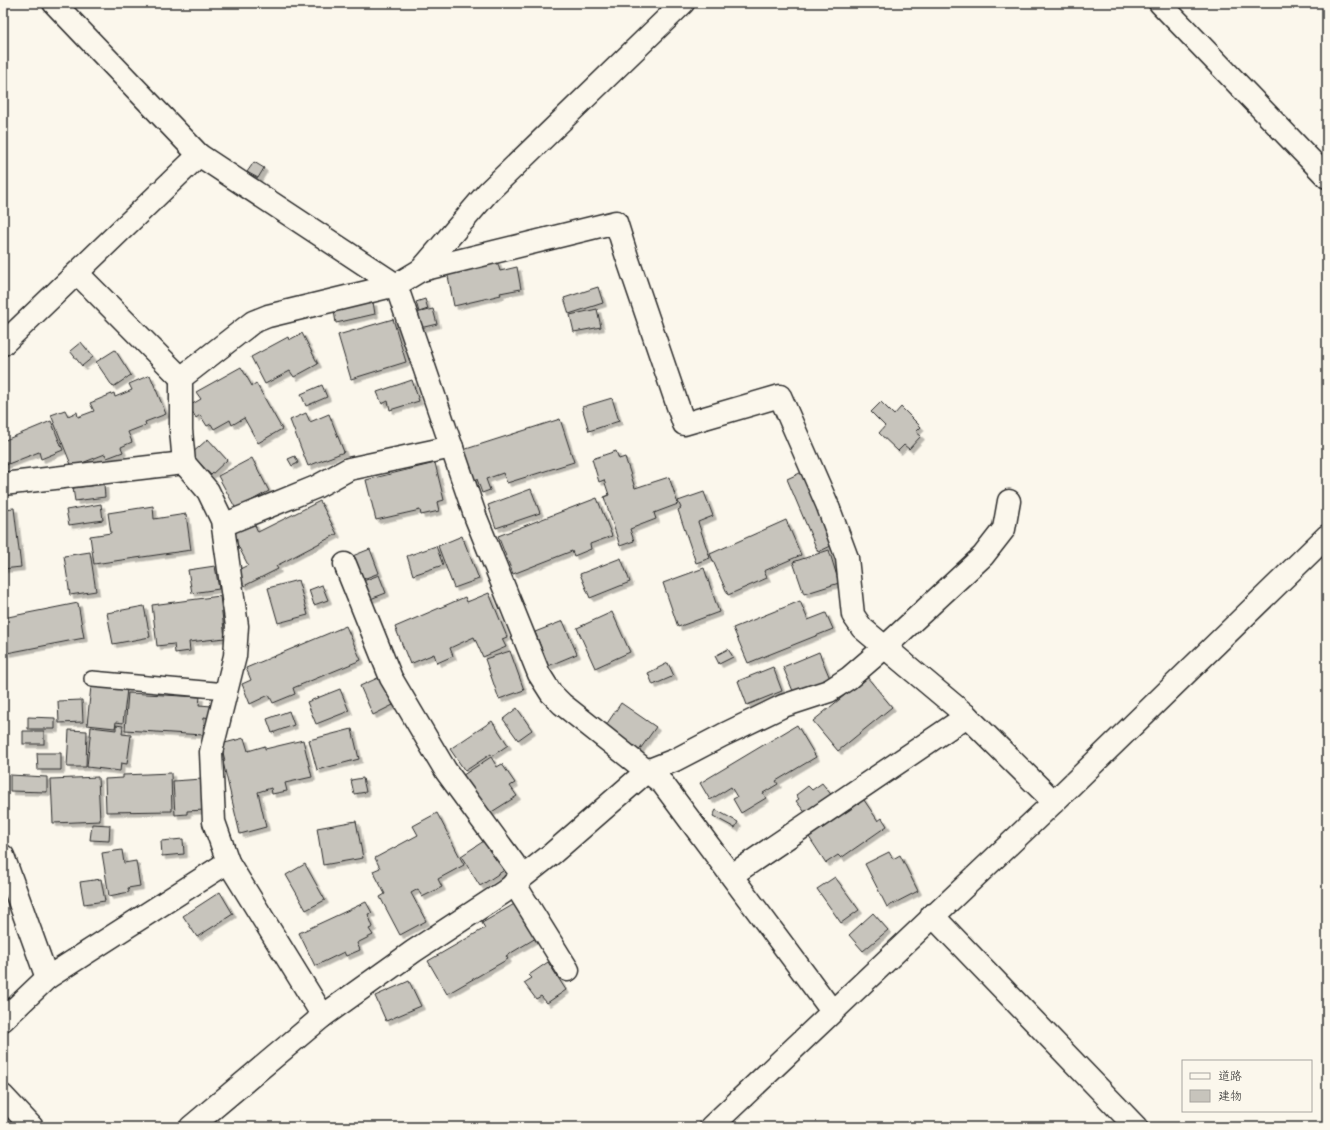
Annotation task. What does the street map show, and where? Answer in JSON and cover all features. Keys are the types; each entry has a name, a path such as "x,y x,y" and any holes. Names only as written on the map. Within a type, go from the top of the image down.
{"street":[{"path":"54,3 199,155 396,285 476,518 539,674 551,693 562,704 663,784 832,1011"},
{"path":"421,270 488,192 683,3"},
{"path":"1160,3 1327,177"},
{"path":"3,344 199,155"},
{"path":"181,378 253,322 268,316 396,285 421,270 616,222 684,424 780,396 827,504 847,558 853,615 862,628 967,716 1054,802"},
{"path":"76,274 181,378 181,430 184,463 208,491 222,520 237,626 235,656 211,752 214,822 228,862 323,1016"},
{"path":"223,525 316,487 350,469 452,447"},
{"path":"3,484 184,463"},
{"path":"191,1127 323,1016 414,951 519,880 647,771 675,760 783,706 829,691 849,678 885,647 982,556 1004,530 1010,501"},
{"path":"711,1127 1054,802 1327,536"},
{"path":"345,564 390,678 446,771 519,880 568,970"},
{"path":"732,875 967,716"},
{"path":"3,856 47,978"},
{"path":"3,1020 47,978 228,862"},
{"path":"932,916 1136,1127"},
{"path":"3,1096 32,1127"}],"lane":[{"path":"92,679 226,692"}],"building":[{"path":"254,162 264,168 258,178 247,172"},
{"path":"497,261 500,271 517,267 521,289 500,293 501,295 454,306 447,271"},
{"path":"598,287 603,303 569,314 564,298"},
{"path":"425,299 428,309 419,312 416,302"},
{"path":"373,302 375,314 336,323 334,311"},
{"path":"433,309 437,324 420,328 416,313"},
{"path":"597,309 601,327 574,332 570,315"},
{"path":"393,319 406,362 351,379 338,335"},
{"path":"302,333 318,364 294,377 290,371 265,384 251,357 288,337 289,340"},
{"path":"81,342 93,357 82,366 70,351"},
{"path":"115,350 131,375 113,387 96,362"},
{"path":"241,367 252,386 256,383 282,429 258,443 244,418 232,425 230,420 214,429 211,424 207,426 200,415 196,418 189,406 201,399 196,392"},
{"path":"150,375 166,414 145,422 146,425 128,432 132,442 121,447 123,452 107,458 105,454 72,467 51,415 65,410 68,416 77,412 78,417 94,411 90,403 114,393 115,397 132,390 129,384"},
{"path":"412,380 419,401 390,410 388,401 382,404 377,392"},
{"path":"322,385 327,397 306,406 301,394"},
{"path":"612,398 619,421 589,431 582,407"},
{"path":"881,402 894,415 901,407 921,427 916,432 921,436 909,449 904,445 898,451 879,433 885,426 871,412"},
{"path":"306,413 310,422 329,414 344,452 308,466 290,420"},
{"path":"560,419 574,462 507,483 503,473 486,479 490,490 482,493 477,479 473,480 463,450"},
{"path":"51,421 63,450 41,459 39,452 3,466 3,441"},
{"path":"208,439 227,460 211,475 191,454"},
{"path":"616,451 619,459 625,457 635,488 669,477 678,504 654,513 656,519 630,529 634,541 620,546 604,497 609,495 604,480 599,482 592,459"},
{"path":"295,456 298,463 292,466 288,459"},
{"path":"252,458 269,491 236,509 218,476"},
{"path":"435,463 444,500 437,502 439,511 421,515 420,510 376,520 366,480"},
{"path":"802,472 833,545 818,552 787,479"},
{"path":"104,484 105,497 75,501 73,488"},
{"path":"531,489 540,513 496,528 488,505"},
{"path":"704,492 713,516 698,522 710,558 696,563 678,510 681,508 678,501"},
{"path":"597,498 612,536 590,544 591,549 574,556 572,551 513,574 498,536"},
{"path":"320,501 337,534 276,566 278,569 244,586 236,571 248,565 232,534 254,523 258,532"},
{"path":"101,504 103,520 69,525 66,510"},
{"path":"153,506 154,519 186,514 191,550 94,564 90,536 111,533 108,513"},
{"path":"14,508 21,567 3,569 3,509"},
{"path":"786,520 801,555 764,571 767,578 728,595 710,554"},
{"path":"462,536 479,579 454,588 438,546"},
{"path":"436,546 443,565 413,575 407,556"},
{"path":"370,549 379,573 358,581 350,557"},
{"path":"829,550 839,583 804,594 793,562"},
{"path":"90,552 96,591 70,595 64,556"},
{"path":"621,558 630,582 590,598 580,574"},
{"path":"215,566 219,589 192,593 188,570"},
{"path":"704,568 719,612 678,627 663,583"},
{"path":"379,575 386,593 365,601 358,583"},
{"path":"298,580 308,615 278,623 268,588"},
{"path":"322,585 328,600 314,605 309,590"},
{"path":"489,593 507,637 502,639 506,647 483,657 474,637 450,648 453,656 437,663 434,654 410,664 395,627 465,597 467,602"},
{"path":"220,596 225,638 189,642 190,651 175,653 174,644 157,646 152,605"},
{"path":"800,601 808,620 826,613 833,629 748,663 733,628"},
{"path":"78,603 84,638 7,653 5,642 3,642 3,618"},
{"path":"144,606 150,637 113,644 107,613"},
{"path":"612,612 630,652 595,668 577,628"},
{"path":"563,621 577,654 548,666 535,632"},
{"path":"346,626 361,660 293,688 295,694 273,703 269,695 250,704 242,684 251,680 246,668"},
{"path":"728,649 733,657 719,664 715,656"},
{"path":"510,651 524,690 499,699 485,659"},
{"path":"819,652 831,681 795,696 783,667"},
{"path":"668,663 674,676 653,685 648,673"},
{"path":"773,667 782,691 747,705 738,681"},
{"path":"380,677 393,705 373,715 360,686"},
{"path":"867,677 892,707 838,751 813,721"},
{"path":"91,686 127,689 123,723 116,722 115,728 87,725"},
{"path":"340,689 349,711 316,724 307,702"},
{"path":"128,693 200,697 199,705 212,706 211,718 204,717 203,735 125,730"},
{"path":"82,700 83,722 59,723 58,701"},
{"path":"621,703 656,727 638,752 604,728"},
{"path":"517,708 532,730 518,740 503,719"},
{"path":"289,711 294,725 272,733 267,719"},
{"path":"28,717 55,718 55,729 28,729"},
{"path":"492,721 508,745 465,771 450,749"},
{"path":"116,725 123,726 122,734 131,735 127,764 121,763 120,771 87,767 91,727 116,730"},
{"path":"797,725 816,757 776,781 778,784 763,793 766,798 741,813 733,799 737,797 731,787 710,800 700,783"},
{"path":"352,729 359,759 317,770 309,740"},
{"path":"69,730 87,731 86,767 67,767"},
{"path":"23,731 44,731 44,744 23,744"},
{"path":"244,738 248,751 265,746 265,749 303,740 312,777 285,783 287,791 272,794 271,788 258,792 266,827 240,834 223,762 225,761 221,744"},
{"path":"37,753 61,753 61,770 38,770"},
{"path":"491,757 497,767 502,764 515,783 510,786 517,796 482,818 457,779"},
{"path":"171,773 172,811 106,812 105,779 123,778 123,775"},
{"path":"10,775 47,777 47,792 10,791"},
{"path":"98,777 100,821 53,823 51,779"},
{"path":"363,778 366,792 354,794 351,780"},
{"path":"202,779 204,810 187,811 187,814 175,815 173,781"},
{"path":"822,783 833,797 808,816 796,801 799,799 796,795 808,786 812,790"},
{"path":"862,797 878,821 882,818 887,826 841,858 838,855 826,863 807,834"},
{"path":"716,810 738,822 735,828 713,816"},
{"path":"437,813 464,865 438,879 442,887 422,897 418,889 411,893 426,921 400,935 380,897 385,894 373,871 380,868 375,858 418,835 413,826"},
{"path":"356,821 363,858 323,865 317,828"},
{"path":"92,824 110,825 109,841 90,840"},
{"path":"183,839 184,854 162,856 161,841"},
{"path":"487,839 506,869 480,886 461,856"},
{"path":"122,850 124,863 136,861 140,886 128,888 129,892 109,896 102,853"},
{"path":"889,852 893,859 900,855 918,891 887,907 865,864"},
{"path":"305,864 325,900 306,910 286,875"},
{"path":"835,877 859,910 841,923 817,889"},
{"path":"101,879 105,901 84,904 80,882"},
{"path":"220,892 233,914 197,937 183,916"},
{"path":"366,902 372,913 368,914 373,927 369,929 373,935 357,943 360,950 346,956 344,952 315,966 299,933"},
{"path":"516,903 536,938 506,956 508,959 447,994 428,961 485,928 482,923"},
{"path":"873,913 888,930 863,951 849,935"},
{"path":"548,962 566,990 547,1003 541,996 536,999 524,983 532,978 529,975"},
{"path":"409,981 421,1006 386,1021 375,996"}]}
